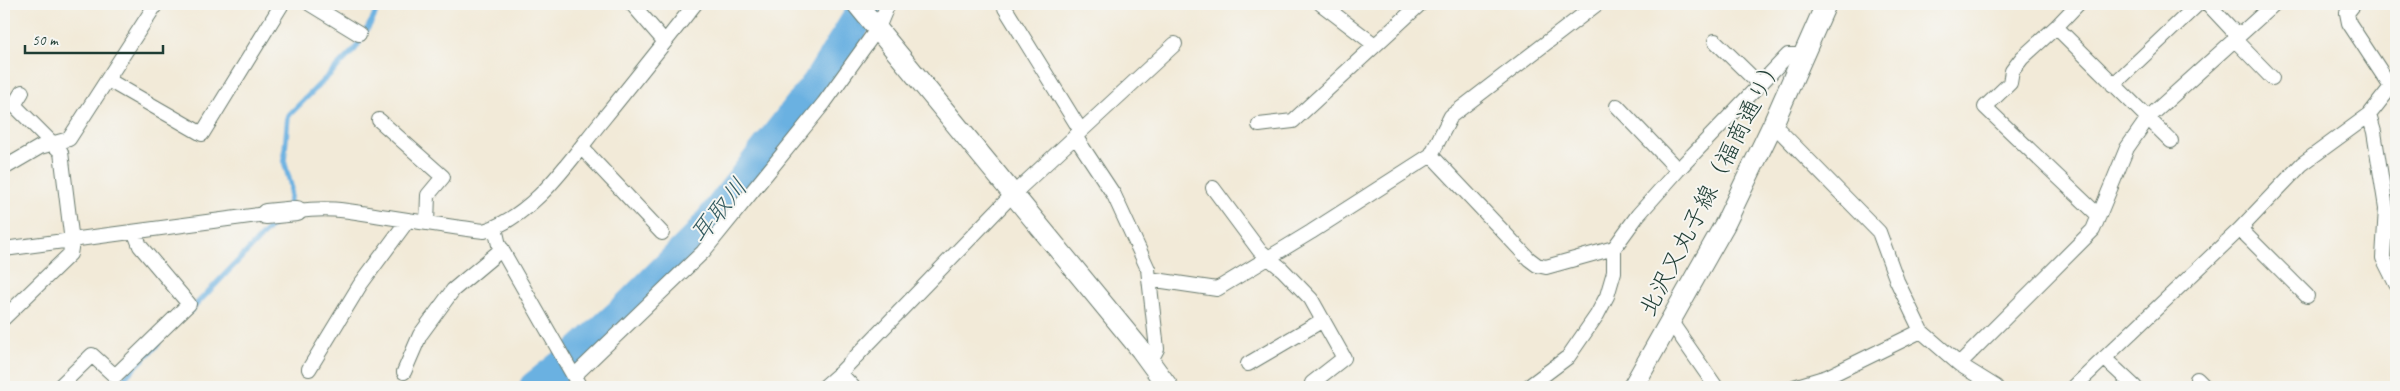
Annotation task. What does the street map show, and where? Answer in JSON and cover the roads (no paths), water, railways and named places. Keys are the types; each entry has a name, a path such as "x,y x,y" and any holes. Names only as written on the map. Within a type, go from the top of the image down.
{"street":[{"path":"4,168 40,147 69,139 156,4"},
{"path":"108,80 202,134 282,4"},
{"path":"310,4 359,34"},
{"path":"632,4 665,42"},
{"path":"4,249 72,242 324,207 357,210 408,220 484,231 495,228 532,201 581,147 694,4"},
{"path":"857,4 1150,362 1168,387"},
{"path":"495,228 502,249 575,377 703,252 824,103 877,27 888,4"},
{"path":"1006,4 1005,8 1114,195 1148,269 1157,349 1150,362"},
{"path":"1321,4 1375,45"},
{"path":"1259,125 1293,121 1420,4"},
{"path":"1149,279 1217,289 1268,258 1431,155 1451,116 1597,4"},
{"name":"北沢又丸子線（福商通り）","path":"1633,387 1672,322 1725,224 1773,124 1826,4"},
{"path":"2078,4 2022,58 2012,71 2010,83 1985,106 2099,216"},
{"path":"2113,85 2198,4"},
{"path":"2208,4 2272,78"},
{"path":"1959,364 2093,230 2127,148 2148,118 2274,4"},
{"path":"2074,387 2240,229 2302,164 2369,115 2391,86 2349,23 2346,13 2354,4"},
{"path":"2056,27 2171,141"},
{"path":"1715,41 1760,85"},
{"path":"824,387 840,373 1013,194 1174,44"},
{"path":"1528,387 1568,357 1597,315 1607,296 1614,272 1614,248 1638,215 1678,170 1788,55 1804,55"},
{"path":"4,318 70,254 72,242 61,152 14,106 22,92"},
{"path":"1617,106 1678,170"},
{"path":"2369,115 2374,132 2386,208 2383,258 2396,284"},
{"path":"379,120 443,177 428,195 427,223"},
{"path":"1773,124 1879,232 1897,280 1921,331 1959,364 1996,387"},
{"path":"581,147 662,233"},
{"path":"1431,155 1537,264 1546,267 1614,248"},
{"path":"1213,188 1259,250 1282,269 1311,299 1344,358 1312,383 1311,387"},
{"path":"309,369 360,285 408,220"},
{"path":"2240,229 2307,296"},
{"path":"59,387 92,354 115,376 189,304 140,246 135,233"},
{"path":"404,372 420,335 453,290 502,249"},
{"path":"1248,364 1323,320"},
{"path":"1672,322 1716,387"},
{"path":"1794,387 1827,377 1921,331"},
{"path":"2104,358 2135,387"},
{"path":"840,373 853,387"}],"waterway":[{"path":"289,208 291,186 284,161 288,116 355,49 373,19 379,4"},
{"name":"耳取川","path":"535,387 578,353 625,310 699,236 818,83 867,4"},
{"path":"190,311 279,218"},
{"path":"115,387 158,344"}]}
